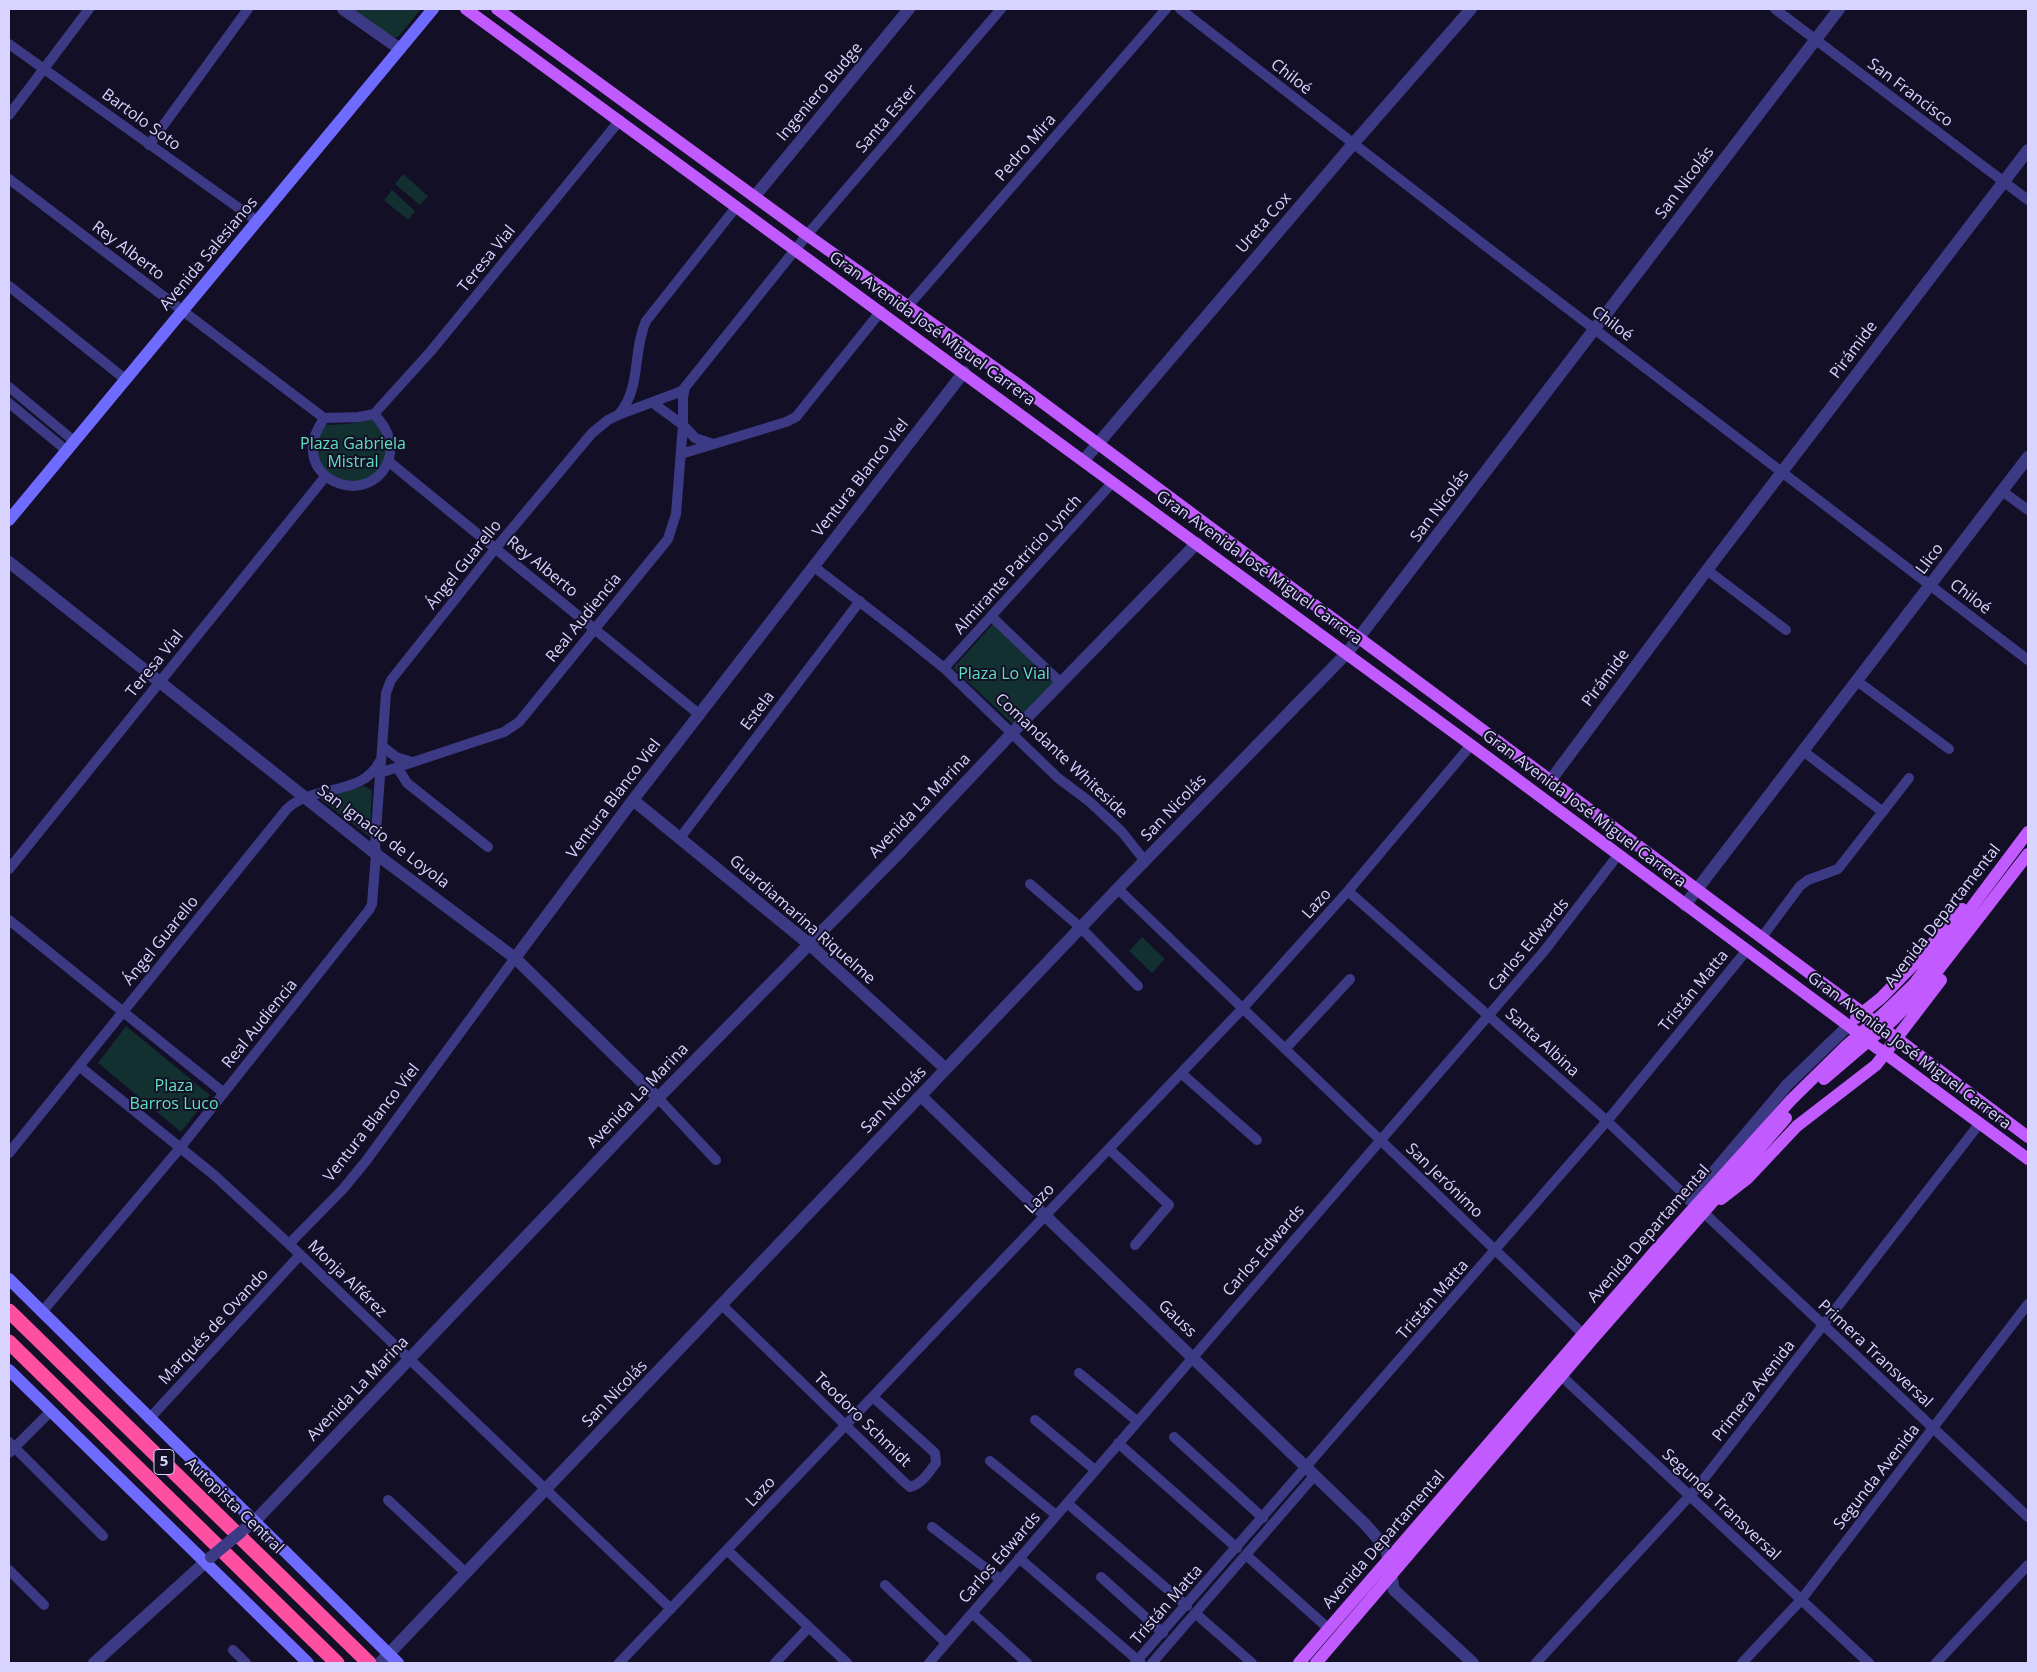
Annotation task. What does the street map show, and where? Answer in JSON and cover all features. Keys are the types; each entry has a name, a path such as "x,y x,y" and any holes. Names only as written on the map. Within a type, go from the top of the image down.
{"highway":[{"name":"Autopista Central","path":"9,1310 370,1663"},
{"name":"5","path":"9,1342 337,1663"}],"main road":[{"name":"Avenida Salesianos","path":"9,520 433,9"},
{"name":"Gran Avenida José Miguel Carrera","path":"466,9 1472,745 2028,1159"},
{"name":"Gran Avenida José Miguel Carrera","path":"497,9 807,235 1023,388 2028,1137"},
{"path":"620,120 630,115 641,114"},
{"path":"1543,798 1550,781"},
{"path":"1851,1028 1919,959 2028,828"},
{"name":"Avenida Departamental","path":"1316,1663 1391,1576 1557,1373 1583,1334 1656,1250 1791,1100 1846,1046 1914,984 2028,832"},
{"name":"Avenida Departamental","path":"1299,1663 1800,1102 1832,1071 1892,1021 1925,987 2028,854"},
{"path":"1703,1212 1748,1178 1798,1126 1876,1065 1881,1050 1892,1035 2028,864"},
{"path":"1656,1250 1690,1200"},
{"path":"9,1279 254,1522 385,1659 398,1663"},
{"path":"9,1370 209,1562 308,1663"}],"street":[{"path":"9,115 89,9"},
{"path":"149,144 248,9"},
{"path":"343,9 400,49"},
{"name":"Santa Ester","path":"686,386 807,235 1001,9"},
{"name":"Pedro Mira","path":"908,306 1166,9"},
{"name":"Chiloé","path":"1180,9 1352,144 2028,660"},
{"name":"Ureta Cox","path":"1084,460 1352,144 1471,9"},
{"name":"San Francisco","path":"1775,9 2028,200"},
{"name":"San Nicolás","path":"385,1659 1118,889 1347,653 1839,9"},
{"name":"Ingeniero Budge","path":"755,196 906,10"},
{"name":"Bartolo Soto","path":"9,44 256,221"},
{"name":"Teresa Vial","path":"374,414 434,347 620,120"},
{"name":"Pirámide","path":"1550,781 1707,570 2028,150"},
{"name":"Rey Alberto","path":"9,179 324,418"},
{"name":"Ángel Guarello","path":"618,415 629,400 633,390 639,342 646,321 737,206"},
{"path":"9,286 125,379"},
{"path":"681,454 786,422 796,417 881,311"},
{"name":"Ventura Blanco Viel","path":"289,1244 343,1189 366,1161 633,800 964,372"},
{"name":"Ángel Guarello","path":"380,772 386,692 389,683 495,549 592,433 608,420 618,415 678,394 686,386"},
{"name":"Real Audiencia","path":"42,1312 180,1148 369,910 372,904 376,854 380,772 504,732 519,722 668,539 676,514 683,425 683,398 686,386"},
{"path":"9,387 70,445"},
{"path":"9,403 70,445"},
{"path":"654,403 683,425 696,438 713,444"},
{"path":"374,414 390,439 391,448 388,462 382,472 376,478 360,486 343,486 326,477 316,464 313,448 317,431 324,418 348,418 374,414"},
{"name":"Llico","path":"1685,905 2028,457"},
{"name":"Rey Alberto","path":"388,462 700,715"},
{"name":"Teresa Vial","path":"9,870 326,477"},
{"name":"Almirante Patricio Lynch","path":"944,668 1113,482"},
{"path":"2002,491 2028,510"},
{"name":"Avenida La Marina","path":"102,1661 254,1522 658,1098 950,800 1013,732 1197,543"},
{"name":"San Ignacio de Loyola","path":"9,562 376,854 515,958 658,1098 716,1160"},
{"name":"Comandante Whiteside","path":"813,566 944,668 1013,732 1058,778 1090,802 1122,832 1145,861"},
{"path":"1707,570 1786,630"},
{"name":"Estela","path":"680,838 860,602"},
{"path":"992,616 1061,683"},
{"path":"1857,681 1949,749"},
{"name":"Lazo","path":"619,1663 1243,1008 1348,891 1472,745"},
{"path":"382,746 396,757 413,762"},
{"path":"1803,751 1882,812"},
{"path":"361,782 373,772 381,759"},
{"path":"398,767 407,783 488,848"},
{"path":"1762,937 1800,886 1808,880 1838,869 1909,778"},
{"path":"361,782 370,784 379,792"},
{"name":"Ángel Guarello","path":"9,1153 286,810 294,802 304,797 361,782"},
{"name":"Guardiamarina Riquelme","path":"633,800 809,944 946,1069"},
{"name":"Carlos Edwards","path":"928,1663 1489,1016 1562,930 1618,855"},
{"path":"1030,884 1081,928 1138,986"},
{"name":"San Jerónimo","path":"1118,889 1583,1334"},
{"name":"Santa Albina","path":"1348,891 1607,1121 1690,1200"},
{"path":"9,920 224,1093"},
{"name":"Tristán Matta","path":"1152,1663 1246,1555 1311,1471 1607,1121 1746,950"},
{"path":"1285,1049 1350,979"},
{"name":"Avenida Departamental","path":"1690,1200 1787,1086 1851,1028"},
{"name":"Monja Alférez","path":"79,1066 214,1175 289,1244 671,1609"},
{"path":"1181,1074 1257,1140"},
{"name":"Gauss","path":"921,1096 1193,1356 1382,1542 1386,1548 1394,1590 1472,1663"},
{"name":"Primera Avenida","path":"1536,1663 1690,1497 1980,1123"},
{"path":"1109,1149 1169,1205 1136,1245"},
{"name":"Primera Transversal","path":"1703,1212 2028,1517"},
{"name":"Marqués de Ovando","path":"149,1419 300,1255"},
{"name":"Segunda Avenida","path":"1742,1663 1801,1600 2028,1304"},
{"name":"Teodoro Schmidt","path":"722,1305 904,1482 910,1487 920,1483 936,1463 935,1453 873,1397"},
{"path":"1079,1373 1137,1421"},
{"name":"Segunda Transversal","path":"1557,1373 1869,1663"},
{"path":"51,1411 10,1448 103,1536"},
{"path":"1035,1420 1095,1470"},
{"path":"1174,1437 1263,1518"},
{"path":"1118,1443 1237,1548"},
{"path":"990,1461 1056,1515"},
{"name":"Tristán Matta","path":"1138,1662 1263,1518 1311,1471"},
{"path":"388,1500 466,1573"},
{"path":"1067,1503 1187,1606"},
{"path":"932,1527 1001,1580"},
{"path":"727,1550 847,1663"},
{"path":"1246,1555 1329,1629"},
{"path":"1019,1558 1138,1662"},
{"path":"1936,1663 2028,1565"},
{"path":"9,1570 44,1605"},
{"path":"1101,1577 1163,1633"},
{"path":"885,1584 946,1643"},
{"path":"972,1613 1027,1663"},
{"path":"1195,1613 1252,1663"},
{"path":"775,1663 809,1627"},
{"path":"233,1650 246,1663"}],"green space":[{"path":"350,9 421,9 398,37 390,37"},
{"path":"403,174 428,196 420,205 395,184"},
{"path":"392,190 415,211 408,220 384,200"},
{"name":"Plaza Gabriela Mistral","path":"374,419 383,432 386,449 385,458 378,472 371,477 348,484 325,473 314,450 324,425 347,424"},
{"name":"Plaza Lo Vial","path":"993,624 1055,681 1014,725 953,668"},
{"path":"364,786 372,790 370,837 320,799"},
{"path":"1142,937 1165,959 1152,973 1129,951"},
{"name":"Plaza Barros Luco","path":"126,1026 210,1095 181,1132 98,1063"}]}
